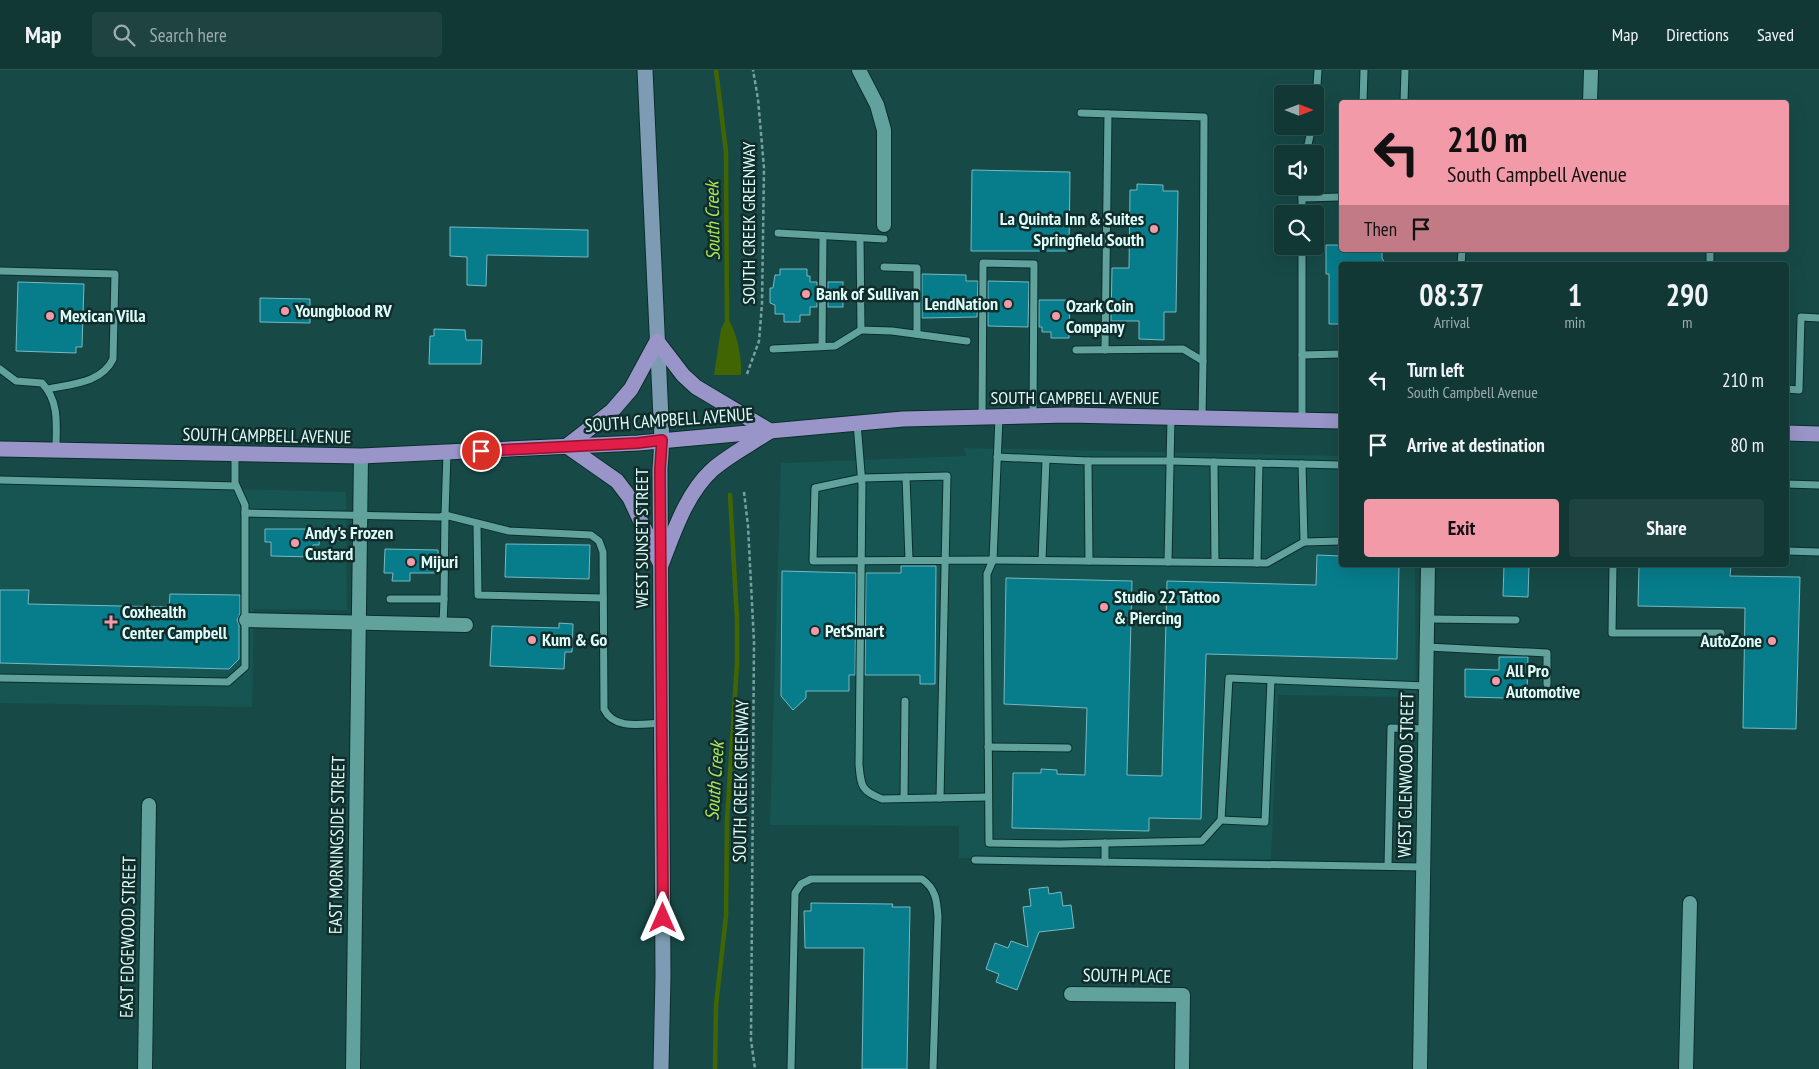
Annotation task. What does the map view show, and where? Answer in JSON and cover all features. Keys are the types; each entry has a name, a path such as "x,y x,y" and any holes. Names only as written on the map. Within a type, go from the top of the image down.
{"main road":[{"name":"WEST SUNSET STREET","path":"645,70 662,440 660,469 663,976 661,1069"},
{"path":"657,341 683,375 696,387 770,431 713,470 698,486 679,521 661,565 630,498 617,481 567,446 612,412 631,389 657,341"},
{"name":"SOUTH CAMPBELL AVENUE","path":"0,449 361,456 662,440 903,419 1033,416 1339,421"},
{"path":"1789,433 1819,434"}],"street":[{"path":"860,70 877,104 884,130 884,232"},
{"path":"1590,70 1590,100"},
{"name":"EAST MORNINGSIDE STREET","path":"353,1069 361,456"},
{"name":"WEST GLENWOOD STREET","path":"1420,1069 1428,567"},
{"path":"246,620 359,621 466,625"},
{"name":"EAST EDGEWOOD STREET","path":"145,1069 149,805"},
{"path":"1686,1069 1690,903"},
{"name":"SOUTH PLACE","path":"1071,994 1184,995 1182,1069"}],"lane":[{"path":"1317,85 1318,70"},
{"path":"1364,70 1364,100"},
{"path":"1404,100 1405,70"},
{"path":"1081,113 1204,117 1202,418"},
{"path":"1105,350 1108,114"},
{"path":"1302,205 1302,198 1339,197"},
{"path":"778,234 860,238 884,232"},
{"path":"822,346 823,236"},
{"path":"860,238 861,330"},
{"path":"1710,253 1710,262"},
{"path":"1302,255 1302,420"},
{"path":"982,417 983,263 1034,264 1033,416"},
{"path":"884,267 917,268 917,334"},
{"path":"0,272 115,274 112,358 108,369 92,379 48,389"},
{"path":"1789,389 1800,390 1801,318 1819,318"},
{"path":"773,349 835,346 861,330 892,331 966,341"},
{"path":"1076,350 1183,349 1203,361"},
{"path":"1302,354 1339,354"},
{"path":"0,369 16,381 42,383 48,389 53,397 57,419 56,450"},
{"path":"999,416 993,560 986,574 989,843 1202,841 1221,820 1229,678 1426,686"},
{"path":"1168,562 1171,417"},
{"path":"857,423 862,478 858,765 861,786 869,794 882,799 988,797"},
{"path":"443,624 447,452"},
{"path":"0,678 228,682 245,667 245,506 236,486 235,454"},
{"path":"997,457 1088,461 1339,465"},
{"path":"1042,560 1046,460"},
{"path":"1088,461 1089,561"},
{"path":"1214,462 1214,562"},
{"path":"1257,563 1259,463"},
{"path":"1302,464 1304,542"},
{"path":"940,798 945,559 947,476 862,478 816,488 814,561 945,559 1267,563 1304,542 1339,541"},
{"path":"906,477 909,560"},
{"path":"0,480 236,486"},
{"path":"1789,484 1819,485"},
{"path":"245,513 440,517 445,515 509,531 591,535 599,541 603,552 604,709 608,718 616,722 662,723"},
{"path":"477,524 478,595 602,598"},
{"path":"1789,551 1819,552"},
{"path":"1613,567 1612,633 1721,633"},
{"path":"390,598 444,599"},
{"path":"1428,619 1516,620"},
{"path":"1427,647 1547,653 1547,684"},
{"path":"1221,820 1265,822 1271,680"},
{"path":"904,798 905,700"},
{"path":"1388,866 1391,728 1425,729"},
{"path":"988,747 1068,748"},
{"path":"1104,843 1104,862"},
{"path":"975,860 1423,866"},
{"path":"791,1069 795,893 801,884 811,879 922,879 932,885 938,900 933,1069"}],"path":[{"name":"SOUTH CREEK GREENWAY","path":"746,374 759,341 762,304 764,168 758,99 753,70"},
{"name":"SOUTH CREEK GREENWAY","path":"744,492 748,526 754,642 751,1040 756,1069"}],"shaded area":[{"path":"727,317 734,330 738,345 741,375 714,375 721,329"},
{"path":"964,448 1339,456 1339,567 1415,567 1416,697 1278,695 1271,859 959,858 959,826 770,825 781,463 966,456"},
{"path":"0,483 346,492 347,610 254,609 252,707 0,703"}],"building":[{"path":"972,170 1070,172 1069,251 971,251"},
{"name":"La Quinta Inn & Suites Springfield South","path":"1137,184 1163,185 1163,191 1178,191 1176,312 1164,312 1164,340 1139,339 1139,321 1111,321 1112,268 1129,268 1130,190 1137,190"},
{"path":"450,227 588,230 588,257 487,255 486,286 467,285 467,257 450,256"},
{"path":"1326,245 1339,245 1339,252 1382,252 1384,262 1339,262 1339,324 1329,324 1329,274 1326,274"},
{"name":"Bank of Sullivan","path":"780,269 807,269 807,276 810,276 810,282 817,282 817,307 810,307 810,315 800,315 800,322 784,322 784,314 775,314 775,305 770,303 770,288 773,288 775,275 780,275"},
{"path":"922,274 966,275 966,281 978,281 977,317 922,318"},
{"name":"LendNation","path":"988,281 1029,282 1028,327 988,326"},
{"name":"Mexican Villa","path":"18,282 84,284 82,347 76,347 76,353 16,351"},
{"path":"828,282 843,282 843,307 828,307"},
{"name":"Youngblood RV","path":"260,298 310,299 310,323 260,322"},
{"name":"Ozark Coin Company","path":"1039,300 1070,300 1069,338 1051,338 1051,332 1042,332 1042,327 1039,327"},
{"path":"434,329 465,330 466,340 482,340 481,364 429,364 430,336 434,336"},
{"name":"Andy's Frozen Custard","path":"265,529 320,529 319,545 313,545 312,557 271,556 271,542 265,542"},
{"name":"Kum & Go","path":"506,544 590,545 589,579 505,577"},
{"name":"Mijuri","path":"385,549 438,550 438,573 410,573 410,581 392,581 393,573 384,573"},
{"path":"1317,555 1339,556 1339,567 1399,567 1397,659 1206,654 1201,819 1149,818 1149,831 1012,828 1013,773 1041,773 1041,769 1057,770 1057,774 1085,775 1087,708 1004,704 1006,578 1132,581 1127,775 1162,776 1167,581 1316,585"},
{"path":"901,566 936,566 935,684 920,684 920,675 865,675 866,573 901,573"},
{"path":"1504,567 1529,567 1528,597 1503,596"},
{"name":"AutoZone","path":"1639,567 1731,567 1730,576 1800,577 1796,729 1743,728 1745,608 1638,606"},
{"name":"PetSmart","path":"782,571 856,573 855,675 849,675 849,691 806,691 806,698 793,710 781,696"},
{"path":"0,590 29,590 28,604 169,607 170,594 240,595 240,614 237,620 239,625 239,659 229,669 0,663"},
{"name":"Kum & Go","path":"559,623 573,624 572,652 565,652 564,669 490,666 492,626 559,628"},
{"name":"All Pro Automotive","path":"1499,657 1528,657 1527,693 1507,692 1507,698 1465,697 1465,669 1499,670"},
{"path":"1048,887 1049,894 1061,892 1063,906 1071,905 1074,928 1039,932 1017,990 996,982 999,974 986,969 995,943 1008,948 1011,941 1028,947 1023,907 1031,906 1029,889"},
{"path":"811,903 893,904 892,907 910,907 907,1069 862,1069 864,948 805,948 804,911 811,911"}],"waterway":[{"name":"South Creek","path":"716,70 726,152 727,321"},
{"name":"South Creek","path":"715,1069 716,1005 726,916 727,820 737,663 737,620 730,495"}],"place":[{"name":"La Quinta Inn & Suites Springfield South","path":"1154,229"},
{"name":"Bank of Sullivan","path":"806,294"},
{"name":"LendNation","path":"1008,304"},
{"name":"Youngblood RV","path":"285,311"},
{"name":"Mexican Villa","path":"50,316"},
{"name":"Ozark Coin Company","path":"1056,316"},
{"name":"Andy's Frozen Custard","path":"295,543"},
{"name":"Mijuri","path":"411,562"},
{"name":"Studio 22 Tattoo & Piercing","path":"1104,607"},
{"name":"Coxhealth Center Campbell","path":"111,622"},
{"name":"PetSmart","path":"815,631"},
{"name":"Kum & Go","path":"532,640"},
{"name":"AutoZone","path":"1772,641"},
{"name":"All Pro Automotive","path":"1496,681"}],"route":[{"path":"481,451 638,443 662,440 660,469 663,918"}]}
